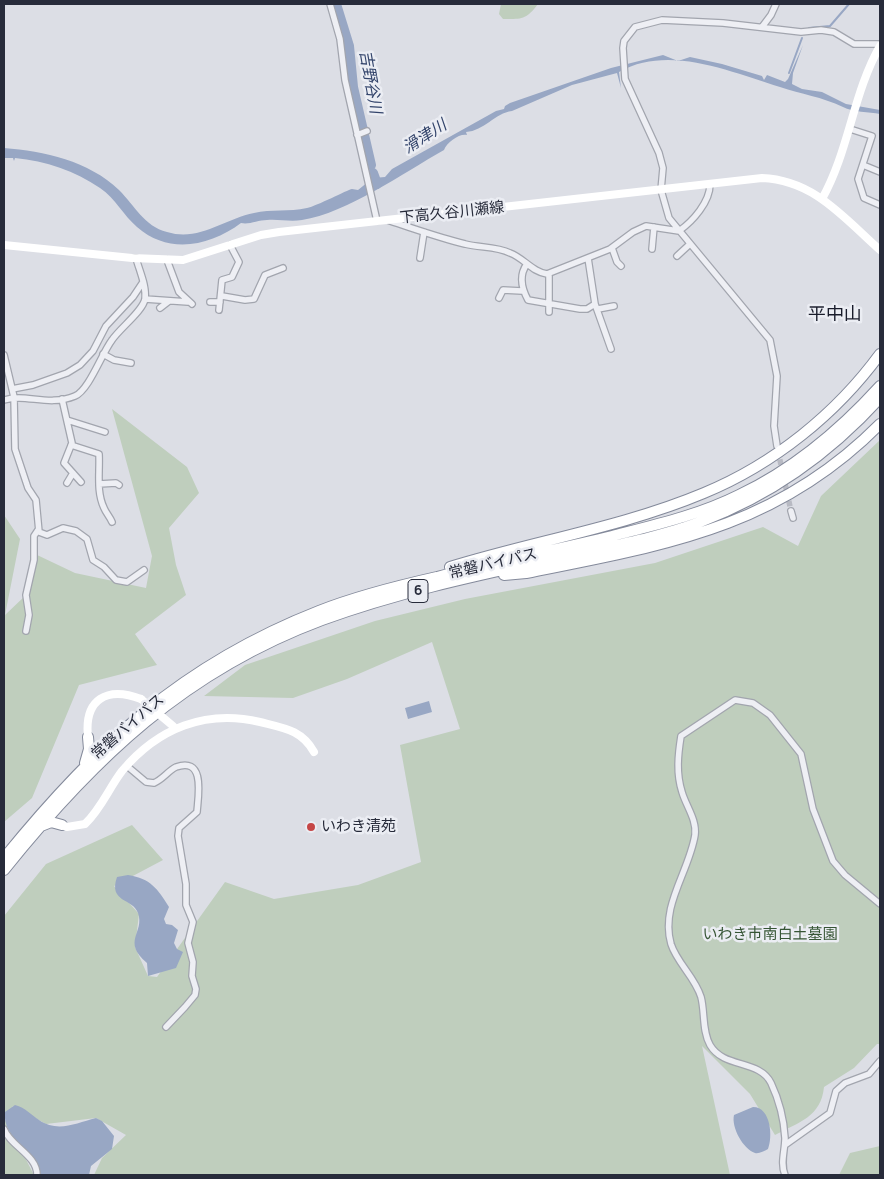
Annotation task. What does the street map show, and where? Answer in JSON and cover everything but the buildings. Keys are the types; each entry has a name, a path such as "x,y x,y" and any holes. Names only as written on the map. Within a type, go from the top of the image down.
{"highway":[{"path":"398,586 493,554 649,512 707,492 751,469 804,433 841,400 880,354"},
{"name":"常磐バイパス","path":"4,858 83,767 107,743 176,687 242,646 321,610 398,586 656,525 739,496 807,454 846,422 880,386"},
{"name":"常磐バイパス","path":"4,870 38,828 113,748 177,696 229,663 282,637 323,620 456,581 659,534 700,522 773,488 806,466 838,441 880,398"},
{"path":"456,581 526,573 562,566 680,539 729,524 754,514 800,489 842,459 880,424"},
{"path":"88,737 99,744 107,743"},
{"path":"83,767 89,750 88,737"},
{"path":"62,802 58,819 62,824"},
{"path":"38,828 51,822 62,824"}],"main road":[{"path":"822,199 832,181 873,58 880,45"},
{"name":"下高久谷川瀬線","path":"4,245 136,258 168,260 193,258 279,232 710,184 776,179 805,187 822,199 880,250"},
{"path":"88,737 86,721 92,706 99,698 110,694 127,694 141,699 176,726"},
{"path":"62,824 67,827 77,826 90,819 127,766 176,726 224,716 250,720 285,728 304,737 314,752"}],"street":[{"path":"330,4 340,39 345,80 363,133 367,175 377,221"},
{"path":"762,27 776,4"},
{"path":"777,446 774,426 777,376 770,340 669,218 661,190 663,168 659,153 625,77 624,41 635,27 640,24 658,21 678,21 762,27 801,32 829,31 854,44 880,45"},
{"path":"850,129 880,139"},
{"path":"872,136 858,179 864,198 880,205"},
{"path":"863,165 880,172"},
{"path":"387,220 460,243 506,251 540,273 549,274 612,248 633,232 646,226 679,231 689,224 697,213 710,190 710,184"},
{"path":"652,249 654,228"},
{"path":"420,258 424,232"},
{"path":"677,256 690,244"},
{"path":"219,310 222,280 232,278 239,262 230,246"},
{"path":"612,248 617,262 621,266"},
{"path":"4,400 14,397 42,402 76,396 83,391 118,331 144,304 143,282 136,258"},
{"path":"588,258 597,306 611,349"},
{"path":"145,299 190,303 179,292 168,260"},
{"path":"527,264 522,273 522,291 528,300 528,307"},
{"path":"210,302 221,299 245,300 254,298 266,275 283,268"},
{"path":"549,274 549,312"},
{"path":"12,389 33,385 80,365 93,351 106,326 133,297 143,282"},
{"path":"500,298 503,290 522,291"},
{"path":"160,308 171,300"},
{"path":"528,300 550,305 587,309 597,306 614,306"},
{"path":"103,354 114,360 131,363"},
{"path":"4,355 14,397 15,449 28,488 36,500 38,530 34,536 34,560 26,595 30,615 26,631"},
{"path":"62,399 71,444 64,463 81,482"},
{"path":"67,420 86,424 91,428 104,432"},
{"path":"89,437 91,428"},
{"path":"71,444 99,454 99,484 104,508 112,522"},
{"path":"67,483 73,473"},
{"path":"99,484 116,483 119,485"},
{"path":"790,511 793,518"},
{"path":"38,530 44,535 64,528 76,531 87,539 93,560 120,581 127,582 144,570"},
{"path":"785,1175 782,1168 785,1145 781,1109 771,1083 764,1074 755,1068 725,1060 714,1052 708,1042 701,996 670,940 668,914 695,834 693,819 682,792 677,764 681,736 734,700 753,703 770,715 801,754 813,809 833,861 845,875 880,904"},
{"path":"127,766 146,782 154,783 178,766 191,767 197,772 199,778 197,812 179,828 178,836 186,884 186,905 193,922 188,943 193,962 192,976 196,989 195,995 186,1007 166,1027"},
{"path":"785,1145 830,1113 836,1091 845,1083 869,1074 880,1061"},
{"path":"4,1129 6,1135 20,1147 36,1167 37,1175"}],"green space":[{"path":"501,4 538,4 523,18 503,19 499,14"},
{"path":"112,409 187,467 199,493 169,528 176,565 186,595 135,634 157,665 79,685 32,798 4,822 4,515 20,539 5,615 26,595 35,554 75,573 146,588 152,556"},
{"name":"いわき市南白土墓園","path":"880,440 880,1044 877,1044 854,1068 824,1087 822,1097 814,1112 800,1122 775,1135 750,1094 702,1046 730,1175 94,1175 102,1158 126,1135 96,1118 46,1124 13,1106 5,1119 34,1175 4,1175 4,916 46,864 132,825 163,860 114,886 139,914 135,947 148,976 157,977 225,882 274,899 358,885 421,862 400,745 460,729 432,642 347,679 293,698 204,696 245,665 375,621 465,599 655,563 763,527 798,546 821,496"},
{"path":"880,1146 880,1175 839,1175 850,1153"}],"water":[{"path":"803,45 793,73 792,84 802,89 822,92 846,104 880,110 880,114 851,110 819,98 720,68 700,63 679,61 690,57 762,76 764,80 767,75 785,82"},
{"path":"663,55 677,60 658,60 638,64 619,72 621,88 617,73 572,85 506,112 478,129 466,132 467,135 457,137 444,150 374,191 356,201 319,216 293,221 267,220 241,223 229,231 203,242 176,244 149,236 132,222 106,192 81,177 60,168 38,162 15,158 14,161 13,158 4,158 4,148 19,149 50,155 80,165 107,180 119,190 140,215 152,225 167,232 190,234 201,232 254,213 307,208 349,190 358,190 373,178 385,177 392,169 496,111 504,109 510,103 611,68"},
{"path":"429,701 432,712 408,719 405,708"},
{"path":"128,875 153,885 169,907 164,919 166,924 172,925 178,930 174,943 177,949 183,952 176,968 148,976 147,963 139,955 135,943 139,926 138,913 135,908 118,896 116,891 117,877"},
{"path":"15,1105 25,1109 46,1124 53,1126 67,1126 96,1118 102,1121 114,1136 112,1149 91,1166 89,1175 41,1175 32,1159 13,1137 5,1121 5,1112"},
{"path":"753,1107 759,1108 764,1112 770,1130 768,1149 758,1153 746,1147 734,1125 734,1115"}],"waterway":[{"name":"吉野谷川","path":"336,4 349,46 353,87 371,165"},
{"path":"809,28 830,26 849,4"},
{"path":"789,73 802,38"},
{"name":"吉野谷川","path":"373,173 377,184"}],"tunnel":[{"path":"778,451 791,511"}],"place":[{"name":"いわき清苑","path":"311,827"}],"district":[{"name":"平中山","path":"835,315"}],"water label":[{"name":"滑津川","path":"425,137"}]}
